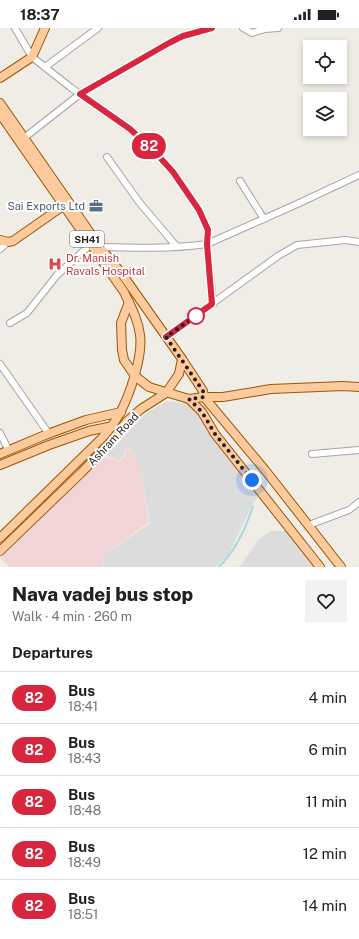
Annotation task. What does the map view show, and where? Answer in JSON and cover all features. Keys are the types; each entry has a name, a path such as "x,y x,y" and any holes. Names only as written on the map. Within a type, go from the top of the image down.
{"main road":[{"path":"0,78 32,56 45,28"},
{"path":"0,103 100,247 122,274 182,359 204,394 341,567"},
{"name":"Ashram Road","path":"0,114 124,292 137,318 141,337 135,376 121,412 112,426 97,443 0,538"},
{"path":"4,241 18,238 63,206"},
{"path":"129,302 121,323 122,350 124,360 135,376 149,387 189,399 202,412 215,434 320,567"},
{"name":"Ashram Road","path":"0,551 81,473 110,443 127,421 141,409 166,393 179,374 182,359"},
{"path":"189,399 204,394 270,384 343,381 359,382"},
{"path":"204,394 223,397 271,389 343,386 359,387"},
{"path":"0,454 86,420 121,412"},
{"path":"0,465 89,431 127,421"}],"street":[{"path":"15,28 32,56 80,94 130,129 154,151 173,172 199,210 208,230 207,244 212,304"},
{"path":"45,67 98,28"},
{"path":"24,138 80,94 183,36 212,28"},
{"path":"243,28 252,33 265,28 278,28"},
{"path":"107,157 139,202 177,247"},
{"path":"100,247 177,247 207,244 359,175"},
{"path":"240,181 264,219"},
{"path":"166,337 278,256 297,245 346,240 359,242"},
{"path":"0,249 4,241"},
{"path":"10,323 27,313 57,274 90,244"},
{"path":"0,364 49,434"},
{"path":"0,376 6,372"},
{"path":"0,433 9,451"},
{"path":"312,454 359,450"},
{"path":"309,525 349,510 359,502"}],"shaded area":[{"path":"167,401 188,404 206,423 260,494 252,505 228,556 215,567 103,567 104,555 150,523 139,463 128,447 123,451 125,453 119,461 106,456 145,414"},
{"path":"128,448 139,463 149,522 104,555 102,567 10,567 0,558 104,457 119,462 126,454 124,451"},
{"path":"271,531 289,531 317,567 240,567 258,540"}],"waterway":[{"path":"219,567 240,538 253,506"}],"bus line":[{"name":"82","path":"166,337 212,304 207,244 208,230 199,210 173,172 154,151 130,129 80,94 183,36 212,28"}],"place":[{"name":"Sai Exports Ltd","path":"96,206"},
{"name":"Dr. Manish Ravals Hospital","path":"55,264"}],"route":[{"path":"196,316 201,312 166,337 203,391 204,397 189,399 202,412 215,434 252,480"}]}
